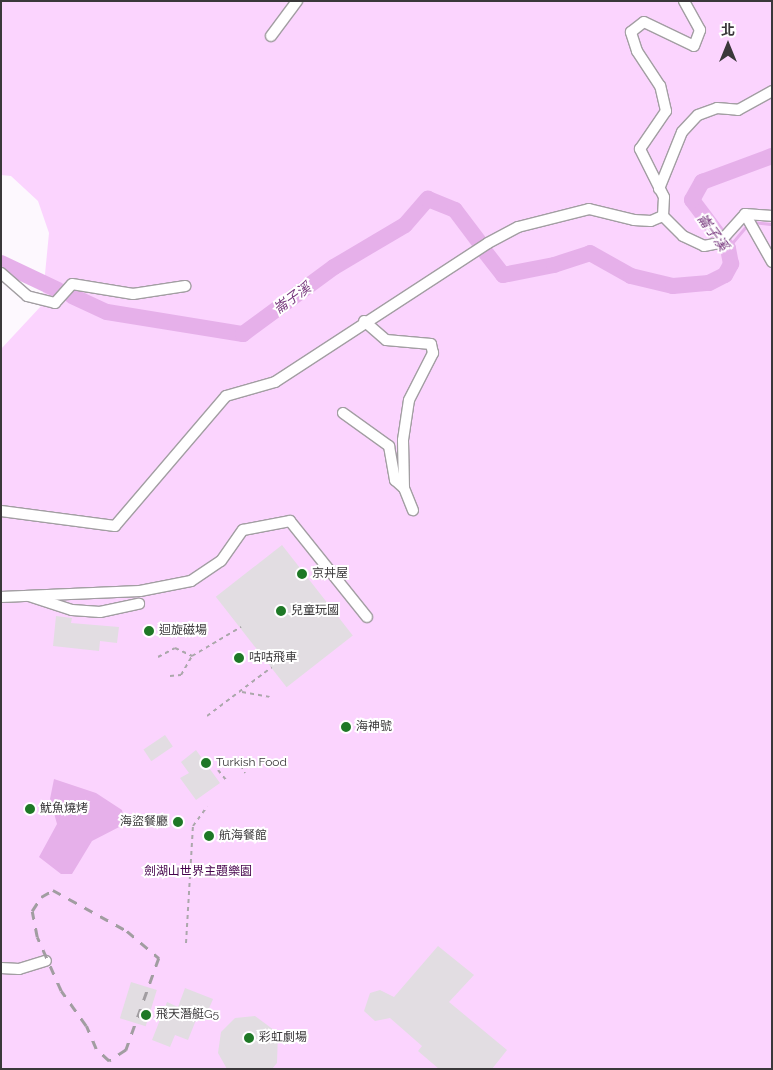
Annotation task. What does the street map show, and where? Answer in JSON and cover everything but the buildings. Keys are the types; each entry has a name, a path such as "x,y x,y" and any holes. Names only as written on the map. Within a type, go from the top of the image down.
{"street":[{"path":"271,36 297,1"},
{"path":"684,1 700,30 694,46 644,22 632,32 637,51 660,86 666,111 640,149 664,198 663,216 683,236 704,246 719,242 745,214"},
{"path":"659,189 682,132 698,115 717,108 738,110 772,90"},
{"path":"1,510 116,526 226,396 275,382 364,321 518,227 589,209 634,220 651,222 663,216"},
{"path":"745,214 772,216"},
{"path":"745,214 766,259 772,262"},
{"path":"1,273 27,296 55,303 72,284 133,294 185,286"},
{"path":"364,321 386,340 431,344 433,353 409,400 403,440 404,488 414,510"},
{"path":"343,413 389,446 394,480 404,488"},
{"path":"1,597 140,591 191,582 221,561 243,530 290,521 367,617"},
{"path":"28,596 72,610 100,612 139,604"},
{"path":"1,968 19,969 46,961"}],"path":[{"path":"170,676 189,668 192,656 241,627"},
{"path":"158,657 175,648 192,656"},
{"path":"207,716 242,692 272,667"},
{"path":"242,692 270,697"},
{"path":"237,758 245,774"},
{"path":"218,770 226,781"},
{"path":"186,943 193,826 207,807"}],"green space":[{"name":"劍湖山世界主題樂園","path":"1,1 772,1 772,1069 1,1069 1,349 42,305 49,233 38,201 11,176 1,175"}],"shaded area":[{"path":"54,779 96,793 122,810 125,824 92,841 72,874 61,874 39,857 57,824 50,799"}],"waterway":[{"name":"崙子溪","path":"486,253 503,275 554,265 590,253 631,276 673,286 709,283 725,275 731,264 728,248 692,200 702,182 772,156"},
{"name":"崙子溪","path":"72,296 107,312 243,334 334,267 405,225 428,199 455,210 478,241"},
{"path":"752,222 772,224"},
{"path":"728,248 747,225"},
{"name":"崙子溪","path":"1,263 58,290"}],"railway":[{"path":"53,890 127,931 159,958 126,1050 109,1061 96,1049 86,1026 61,991 37,937 32,911 41,897 53,890"}],"place":[{"name":"京丼屋","path":"302,574"},
{"name":"兒童玩國","path":"281,611"},
{"name":"迴旋磁場","path":"149,631"},
{"name":"咕咕飛車","path":"239,658"},
{"name":"海神號","path":"346,727"},
{"name":"Turkish Food","path":"206,763"},
{"name":"魷魚燒烤","path":"30,809"},
{"name":"海盜餐廳","path":"178,822"},
{"name":"航海餐館","path":"209,836"},
{"name":"飛天潛艇G5","path":"146,1015"},
{"name":"彩虹劇場","path":"249,1038"}]}
